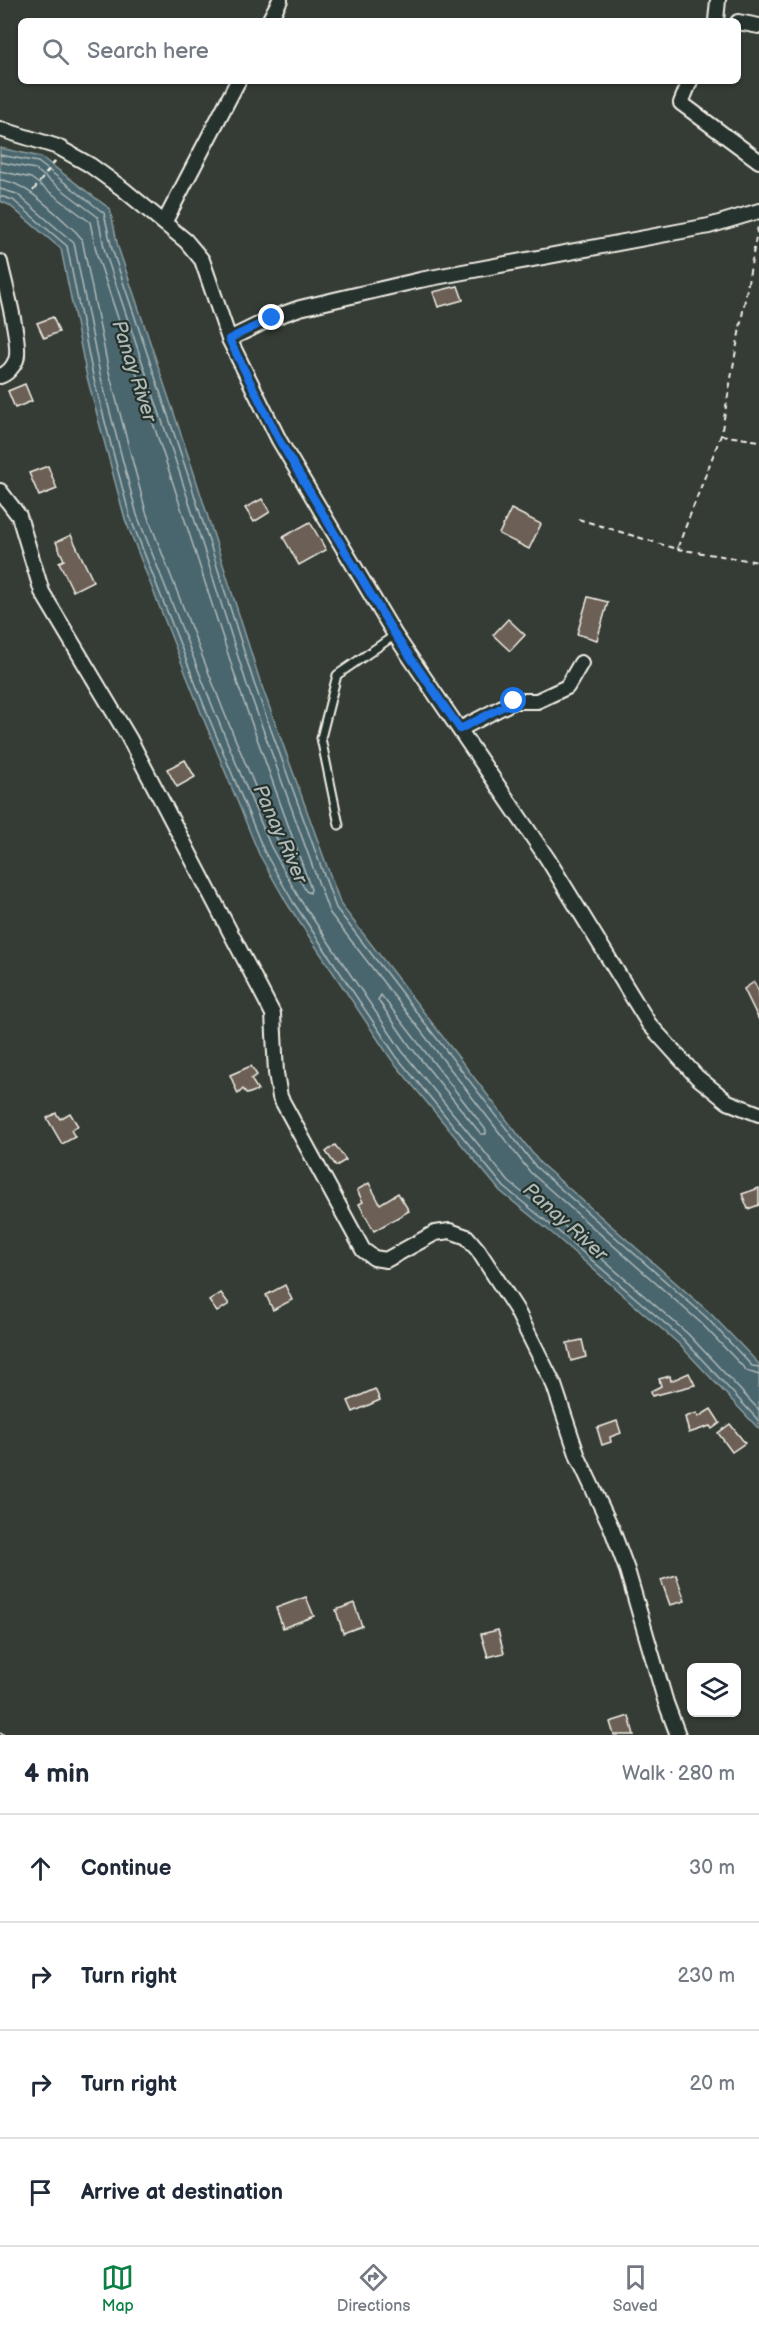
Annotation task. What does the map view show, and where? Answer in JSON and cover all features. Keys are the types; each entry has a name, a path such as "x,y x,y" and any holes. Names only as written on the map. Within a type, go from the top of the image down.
{"street":[{"path":"271,18 280,0"},
{"path":"717,18 718,0"},
{"path":"741,22 759,26"},
{"path":"165,224 236,84"},
{"path":"689,84 681,103 759,161"},
{"path":"0,129 58,147 90,165 186,241 202,260 229,339 279,440 395,635 547,858 649,1024 697,1077 728,1102 759,1114"},
{"path":"229,339 272,318 300,308 420,280 709,226 759,211"},
{"path":"0,262 17,341 16,360 6,374 0,376"},
{"path":"0,491 20,516 42,592 129,738 273,1014 276,1073 280,1097 363,1250 374,1258 386,1260 435,1233 450,1231 467,1238 478,1250 516,1309 554,1385 578,1457 611,1527 627,1570 666,1703 678,1735"},
{"path":"460,729 514,701 537,701 567,687 581,663"}],"lane":[{"path":"339,825 321,738 337,675 395,635"}],"path":[{"path":"33,191 58,157"},
{"path":"677,549 721,435 759,218"},
{"path":"721,435 759,441"},
{"path":"578,519 677,549 759,562"},
{"path":"0,1732 4,1735"}],"water":[{"name":"Panay River","path":"0,148 41,157 110,209 118,247 193,470 260,681 341,905 540,1163 710,1313 759,1364 759,1429 679,1344 500,1191 391,1059 288,905 259,854 125,519 87,377 61,249 9,205 0,201"}],"building":[{"path":"458,286 463,300 438,307 433,292"},
{"path":"53,317 59,332 44,338 37,323"},
{"path":"25,384 32,401 15,408 8,391"},
{"path":"48,466 57,489 39,496 29,473"},
{"path":"262,499 270,512 254,522 245,508"},
{"path":"511,509 541,524 529,549 499,534"},
{"path":"310,522 326,550 299,565 283,537"},
{"path":"71,535 93,581 73,591 59,562 64,560 56,542"},
{"path":"588,597 608,602 597,640 577,634"},
{"path":"508,619 525,635 510,651 493,635"},
{"path":"185,760 195,777 177,787 167,769"},
{"path":"754,982 759,992 759,1020 744,989"},
{"path":"251,1066 257,1075 251,1079 258,1090 247,1094 243,1089 238,1094 230,1075"},
{"path":"56,1113 60,1119 70,1113 78,1126 71,1130 75,1137 62,1144 47,1118"},
{"path":"335,1145 346,1160 336,1166 326,1152"},
{"path":"369,1183 380,1204 398,1193 409,1211 374,1231 359,1204 363,1202 357,1190"},
{"path":"759,1188 759,1205 748,1209 742,1194"},
{"path":"285,1285 292,1300 273,1310 266,1295"},
{"path":"221,1293 229,1304 217,1312 209,1301"},
{"path":"582,1340 586,1357 571,1361 567,1343"},
{"path":"689,1373 695,1385 652,1396 651,1391 661,1386 659,1379 670,1376 671,1381"},
{"path":"375,1389 380,1400 353,1412 348,1401"},
{"path":"711,1409 720,1423 712,1429 710,1426 689,1433 685,1417 697,1413 698,1417"},
{"path":"617,1421 621,1433 610,1437 611,1442 602,1445 597,1428"},
{"path":"730,1424 745,1443 732,1452 718,1433"},
{"path":"676,1575 685,1601 670,1605 661,1580"},
{"path":"306,1597 314,1616 283,1628 276,1608"},
{"path":"354,1603 362,1626 343,1633 336,1610"},
{"path":"498,1630 504,1653 488,1657 481,1634"},
{"path":"629,1716 634,1735 614,1735 610,1722"}],"route":[{"path":"272,318 229,339 279,440 395,635 460,729 514,701"}]}
